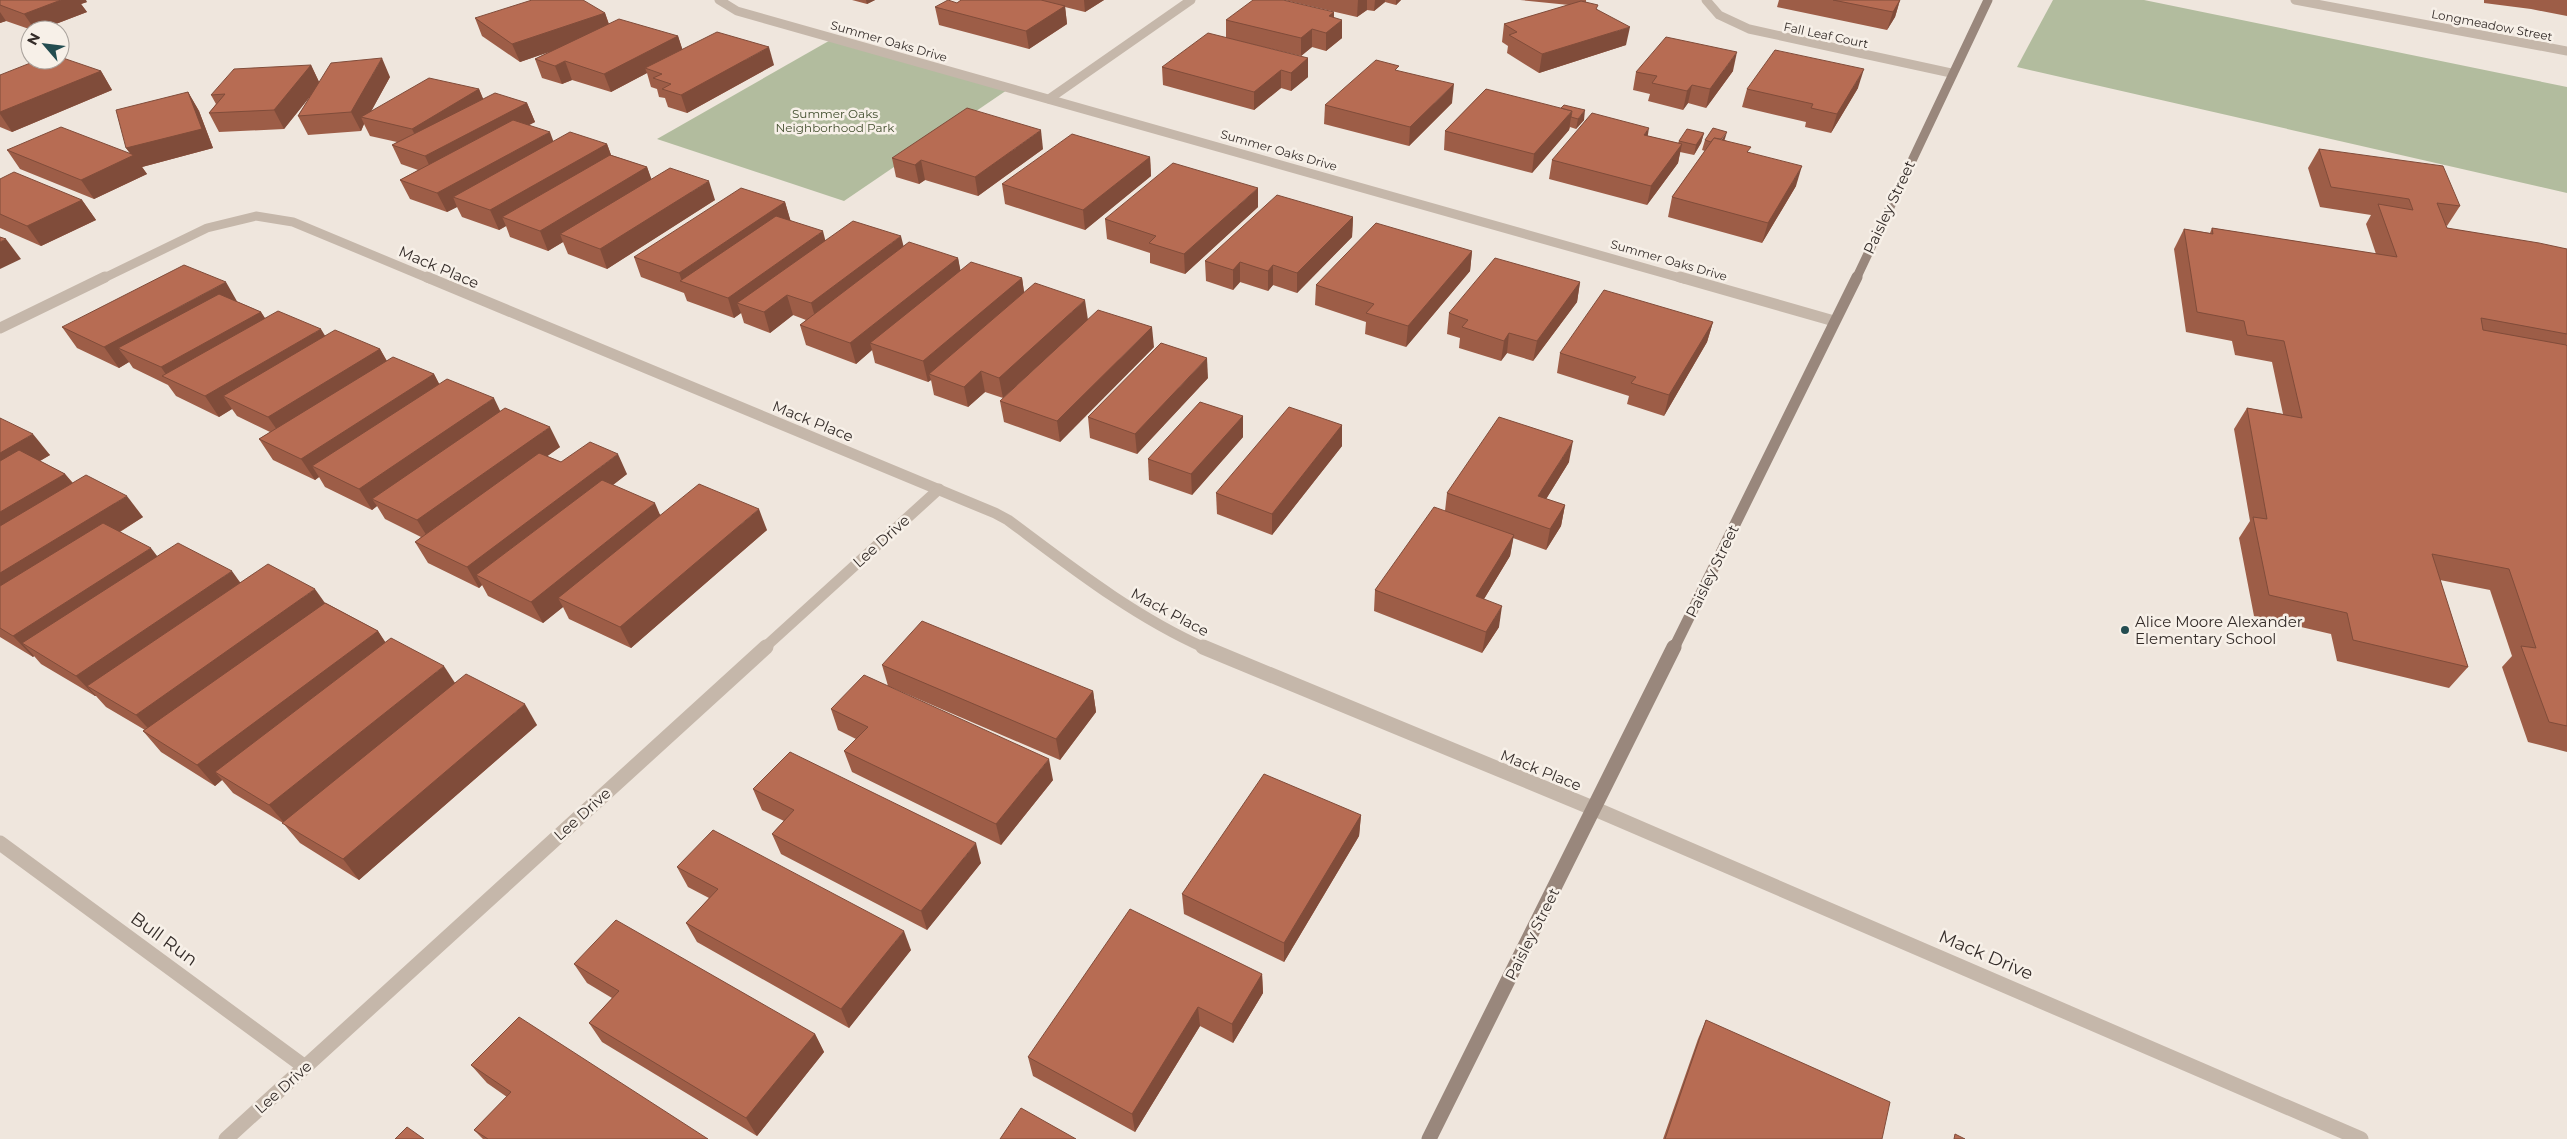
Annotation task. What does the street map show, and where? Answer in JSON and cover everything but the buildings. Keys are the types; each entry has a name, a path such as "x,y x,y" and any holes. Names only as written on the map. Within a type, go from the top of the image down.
{"street":[{"name":"Summer Oaks Drive","path":"719,0 736,11 1834,321"},
{"path":"1049,98 1191,0"},
{"name":"Fall Leaf Court","path":"1706,0 1724,19 1749,29 1952,73"},
{"name":"Paisley Street","path":"1429,1139 1595,808 1873,244 1988,0"},
{"name":"Longmeadow Street","path":"2295,0 2567,51"},
{"name":"Mack Place","path":"0,328 207,228 241,218 268,216 293,222 939,489 1008,520 1112,597 1178,636 1254,670 1595,808"},
{"name":"Lee Drive","path":"226,1139 939,489"},
{"name":"Mack Drive","path":"1595,808 2361,1139"},
{"name":"Bull Run","path":"0,843 305,1067"}],"green space":[{"path":"2053,0 2144,0 2567,87 2567,193 2017,67"},
{"name":"Summer Oaks Neighborhood Park","path":"834,38 1010,88 844,201 657,139"}],"place":[{"name":"Alice Moore Alexander Elementary School","path":"2125,630"}]}
